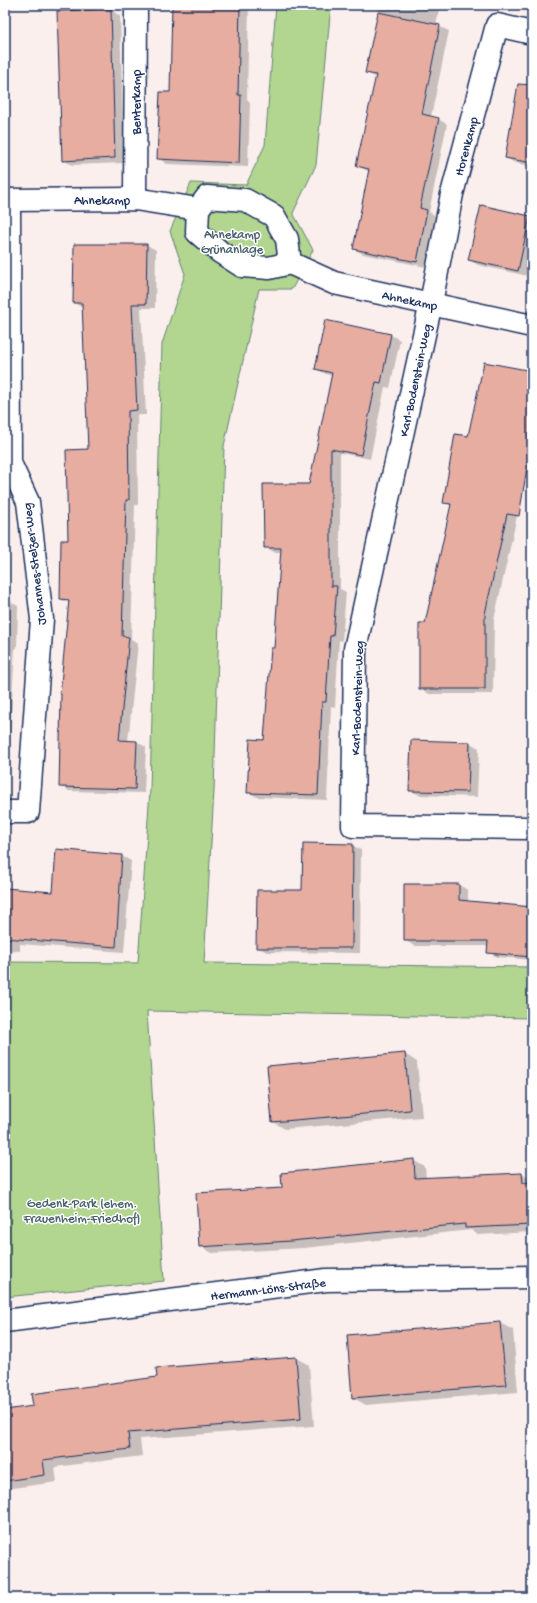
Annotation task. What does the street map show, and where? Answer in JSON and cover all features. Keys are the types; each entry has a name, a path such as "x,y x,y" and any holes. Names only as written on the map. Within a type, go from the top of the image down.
{"street":[{"name":"Benterkamp","path":"135,199 136,5"},
{"name":"Horenkamp","path":"431,303 452,194 497,25 532,33"},
{"path":"207,197 245,200 274,216 287,239 290,263 269,268 242,266 220,252 197,232 198,209 207,197"},
{"name":"Ahnekamp","path":"7,200 135,199 198,209"},
{"name":"Johannes-Stelzer-Weg","path":"5,812 28,812 42,619 28,502 10,463 7,200"},
{"name":"Ahnekamp","path":"290,263 334,283 532,326"},
{"name":"Karl-Bodenstein-Weg","path":"431,303 355,649 353,826 532,828"},
{"name":"Hermann-Löns-Straße","path":"5,1321 326,1280 532,1277"}],"green space":[{"path":"276,5 331,5 316,165 293,213 313,250 292,289 259,289 224,446 214,791 204,963 532,967 532,1018 147,1011 164,1281 5,1297 5,962 138,963 150,790 162,344 185,274 170,231 191,183 246,185 265,145"}],"building":[{"path":"172,5 240,5 238,95 241,95 239,163 157,159 160,92 170,92"},
{"path":"111,9 115,158 62,161 57,11"},
{"path":"378,12 440,25 422,114 439,118 420,208 427,210 417,262 353,249 369,169 356,166 376,75 365,73"},
{"path":"518,84 532,85 532,163 505,158"},
{"path":"481,205 530,216 518,271 468,260"},
{"path":"74,244 147,244 146,304 132,304 137,410 128,411 129,500 126,500 122,636 129,637 119,740 137,741 135,789 59,787 60,694 69,600 60,599 61,540 68,540 66,450 88,449 82,303 73,303"},
{"path":"325,320 391,334 381,383 376,382 361,455 331,449 331,586 337,586 333,636 330,636 326,702 322,702 318,795 247,793 250,739 264,740 271,648 274,648 281,548 264,548 263,484 309,484 332,373 315,369"},
{"path":"484,362 532,371 532,438 519,516 507,514 485,614 485,689 419,689 419,623 425,623 451,504 443,503 455,434 468,436"},
{"path":"411,740 470,742 468,792 409,791"},
{"path":"303,843 353,844 352,948 256,948 257,890 302,890"},
{"path":"56,849 122,855 116,947 5,938 5,888 53,892"},
{"path":"404,884 459,884 459,900 532,907 532,957 487,953 488,941 404,941"},
{"path":"405,1053 410,1110 272,1122 267,1066"},
{"path":"414,1159 415,1178 522,1173 523,1183 532,1182 532,1225 465,1228 465,1224 291,1241 199,1247 196,1193 282,1188 281,1173"},
{"path":"500,1322 506,1385 352,1398 347,1335"},
{"path":"296,1357 301,1419 128,1433 130,1449 43,1460 45,1475 5,1481 5,1410 33,1406 31,1394 157,1377 156,1368"}],"park label":[{"name":"Ahnekamp Grünanlage","path":"232,240"},
{"name":"Gedenk-Park (ehem. Frauenheim-Friedhof)","path":"82,1210"}]}
